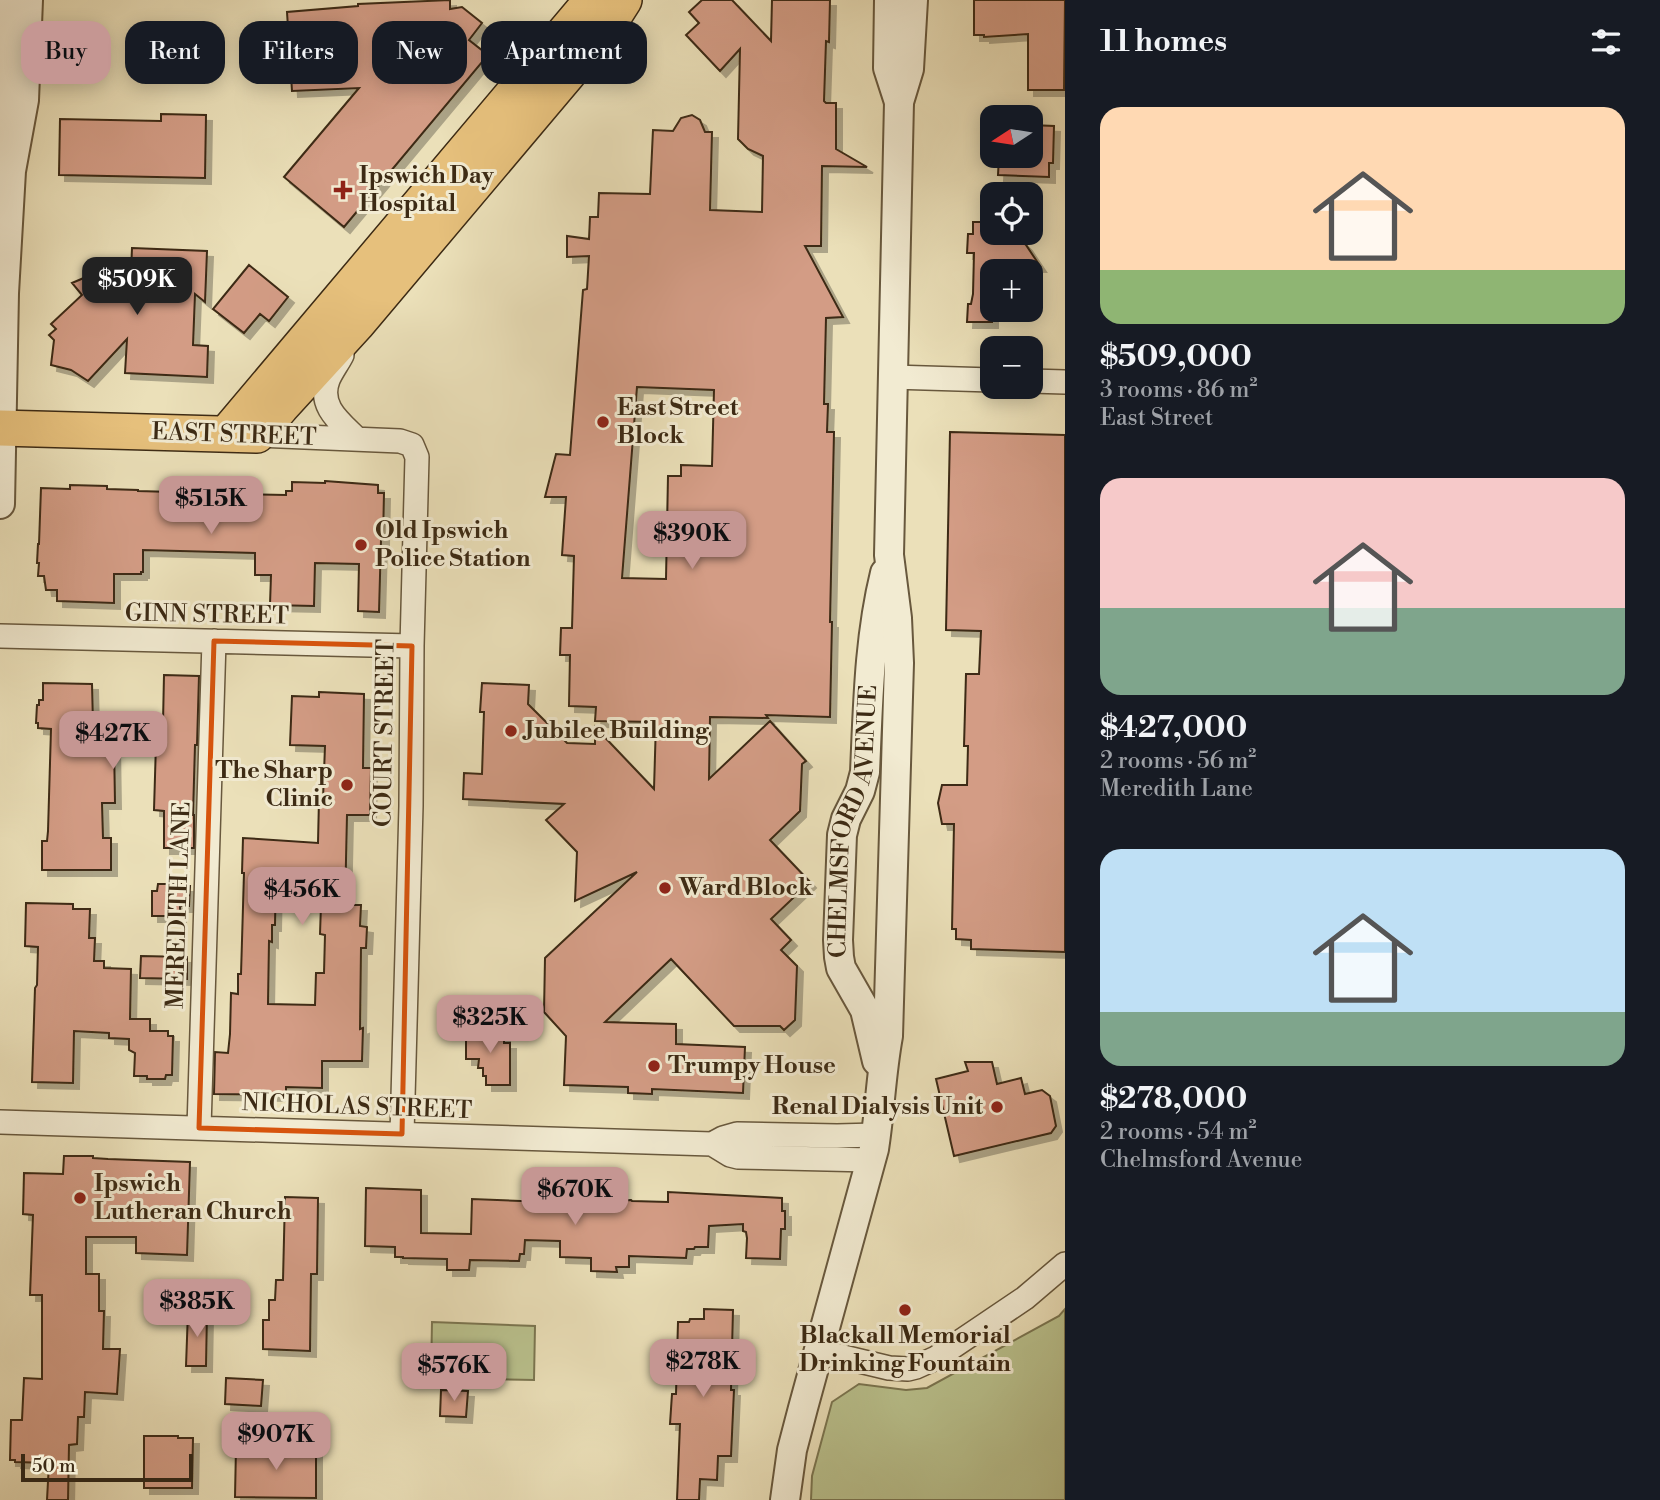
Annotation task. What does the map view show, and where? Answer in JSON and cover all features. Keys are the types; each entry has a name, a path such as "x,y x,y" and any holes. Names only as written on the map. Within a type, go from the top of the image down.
{"main road":[{"path":"570,21 580,0"},
{"path":"586,21 615,5"},
{"path":"242,435 281,407 357,324 615,5"},
{"path":"242,435 524,84"},
{"name":"EAST STREET","path":"0,428 242,435"}],"street":[{"path":"2,0 2,91 11,171"},
{"path":"0,504 4,293 11,171 24,100 28,0"},
{"name":"CHELMSFORD AVENUE","path":"889,0 888,68 899,102"},
{"name":"CHELMSFORD AVENUE","path":"785,1500 792,1450 873,1147 888,1036 899,650 890,563 892,377 899,102 909,69 914,0"},
{"path":"356,438 329,410 326,397 327,382 351,341 357,324"},
{"path":"892,377 980,380"},
{"path":"1043,381 1065,382"},
{"name":"EAST STREET","path":"242,435 408,442 413,446 417,460 416,500"},
{"name":"COURT STREET","path":"402,1134 416,500"},
{"name":"CHELMSFORD AVENUE","path":"881,1080 867,1016 840,965 838,940 841,841 844,824 863,785 872,637 877,606 890,563"},
{"name":"GINN STREET","path":"0,636 412,646"},
{"name":"MEREDITH LANE","path":"199,1128 214,641"},
{"path":"849,814 863,804 874,801 895,807"},
{"path":"840,965 855,974 869,972 891,941"},
{"name":"NICHOLAS STREET","path":"0,1122 712,1144 737,1134 837,1136 873,1147"},
{"path":"818,1351 889,1368 916,1367 936,1358 1025,1298 1065,1264"}],"highlighted area":[{"path":"214,641 412,646 402,1134 199,1128"}],"green space":[{"path":"1065,1309 1065,1500 811,1500 812,1476 832,1402 859,1384 906,1390 927,1388 1059,1316"},
{"path":"432,1322 535,1326 534,1380 431,1378"}],"building":[{"path":"450,0 450,9 462,7 481,22 469,40 481,49 481,63 467,80 467,21 372,21 372,84 464,84 344,227 284,177 359,88 292,91 292,84 358,84 358,21 288,21 287,12 358,4"},
{"path":"702,0 732,0 771,41 772,0 830,0 824,101 836,103 836,149 867,167 822,166 821,246 805,246 843,317 826,318 824,404 828,404 827,432 834,432 830,717 710,717 709,779 770,721 806,761 802,764 800,811 770,840 810,882 771,919 791,940 781,950 797,966 795,1020 784,1030 780,1026 734,1026 671,959 605,1022 676,1024 676,1044 745,1047 743,1093 652,1089 652,1094 628,1093 628,1087 564,1085 566,1036 544,1012 545,958 637,872 575,901 577,852 546,820 564,804 463,799 464,773 482,774 482,683 529,685 528,704 567,743 595,744 595,727 654,789 656,722 595,721 596,707 569,706 570,655 560,655 561,628 572,628 574,556 562,555 566,497 545,497 556,454 570,455 583,290 587,289 589,256 567,257 567,236 589,239 590,217 598,217 599,193 650,194 653,130 673,131 681,118 692,115 700,120 705,132 712,132 710,210 762,212 763,156 748,149 738,139 740,49 720,71 686,35 699,23 689,12","holes":["637,387 714,390 712,466 681,465 681,476 668,476 666,579 622,578"]},
{"path":"974,0 1065,0 1064,90 1028,90 1028,34 984,37 974,35"},
{"path":"161,114 206,115 205,178 59,175 60,119 161,121"},
{"path":"1043,126 1054,126 1053,163 1049,163 1049,177 998,175 998,168 1043,168"},
{"path":"973,222 980,222 980,245 1026,245 1035,259 980,259 980,322 967,322 968,304 971,304 973,294 974,253 967,253 968,234 973,234"},
{"path":"132,248 207,251 205,302 195,294 193,345 208,346 207,377 125,373 127,339 88,381 71,370 51,365 54,340 49,335 56,329 51,324 82,295 72,283 93,274 131,273"},
{"path":"249,265 288,297 269,321 260,314 244,333 213,309"},
{"path":"950,432 1065,435 1065,952 971,949 971,940 956,939 956,929 952,929 954,824 942,824 938,803 942,785 967,785 968,746 964,746 966,674 979,674 981,631 946,630"},
{"path":"325,481 378,485 378,493 384,493 379,612 358,611 359,564 315,563 314,606 270,605 271,575 255,575 255,553 143,550 141,574 114,574 114,603 57,601 57,590 46,590 44,576 38,576 41,488 70,489 70,485 107,486 107,489 138,491 286,495 286,491 292,491 292,482"},
{"path":"164,675 199,676 194,848 164,848 164,811 154,810 156,743 114,742 115,803 102,803 103,838 111,838 111,870 42,870 42,841 47,841 48,831 51,729 38,728 36,723 37,705 39,700 43,700 43,683 92,684 93,723 163,723"},
{"path":"319,692 364,694 363,768 371,768 370,815 347,815 345,905 361,905 360,926 367,927 366,948 361,948 362,1061 322,1061 322,1088 286,1087 286,1095 214,1094 215,1052 228,1053 231,993 238,994 238,974 241,974 243,838 318,843 319,799 323,799 325,746 290,745 292,696 319,697","holes":["276,874 322,876 320,934 325,935 324,973 316,973 315,1005 268,1004 269,941 272,942 272,925 275,925"]},
{"path":"158,884 190,886 189,906 180,906 180,916 152,916 152,891 157,891"},
{"path":"26,903 73,904 73,909 90,909 89,938 95,938 94,961 104,961 104,968 131,969 130,1019 150,1019 150,1031 168,1031 168,1036 173,1036 172,1075 166,1075 165,1079 134,1076 135,1053 129,1050 129,1039 109,1038 109,1033 74,1031 73,1083 32,1082 38,947 25,946"},
{"path":"141,956 187,957 187,979 140,978"},
{"path":"470,1029 504,1031 504,1043 510,1043 510,1085 486,1085 483,1068 478,1068 479,1059 466,1059 466,1038 470,1038"},
{"name":"Renal Dialysis Unit","path":"965,1062 992,1062 997,1084 1021,1078 1025,1094 1042,1090 1050,1096 1056,1126 1051,1133 954,1156 936,1079 968,1071"},
{"path":"64,1156 190,1162 187,1255 136,1253 136,1237 86,1237 86,1274 99,1274 99,1311 104,1311 103,1349 120,1349 117,1394 85,1392 84,1417 78,1417 77,1444 69,1445 68,1500 47,1500 49,1463 10,1460 11,1420 22,1420 24,1378 42,1379 42,1295 30,1295 33,1215 23,1214 24,1173 63,1174"},
{"path":"366,1188 421,1190 421,1233 471,1234 472,1199 547,1202 547,1196 592,1195 611,1196 611,1201 668,1202 668,1192 782,1198 785,1229 781,1229 780,1259 746,1258 747,1238 743,1224 709,1226 708,1247 687,1249 686,1258 629,1256 629,1267 616,1267 617,1272 591,1271 591,1258 560,1257 560,1241 525,1240 524,1254 520,1254 519,1261 470,1260 469,1270 447,1270 447,1259 395,1257 395,1247 365,1246"},
{"path":"285,1197 318,1198 317,1274 311,1274 310,1351 263,1349 263,1320 269,1320 269,1300 275,1300 276,1280 283,1280"},
{"path":"704,1309 733,1310 731,1456 718,1456 717,1480 700,1479 699,1500 677,1500 680,1424 670,1424 672,1394 676,1394 678,1322 704,1319"},
{"path":"188,1311 207,1312 206,1366 186,1366"},
{"path":"226,1378 263,1380 261,1406 225,1404"},
{"path":"441,1390 468,1391 466,1417 440,1416"},
{"path":"144,1436 193,1438 192,1488 144,1488"},
{"path":"236,1447 316,1447 316,1498 235,1497"}],"place":[{"name":"Ipswich Day Hospital","path":"343,190"},
{"name":"East Street Block","path":"603,422"},
{"name":"Old Ipswich Police Station","path":"361,545"},
{"name":"Jubilee Building","path":"511,731"},
{"name":"The Sharp Clinic","path":"347,785"},
{"name":"Ward Block","path":"665,888"},
{"name":"Trumpy House","path":"654,1066"},
{"name":"Renal Dialysis Unit","path":"997,1107"},
{"name":"Ipswich Lutheran Church","path":"80,1198"},
{"name":"Blackall Memorial Drinking Fountain","path":"905,1310"}]}
